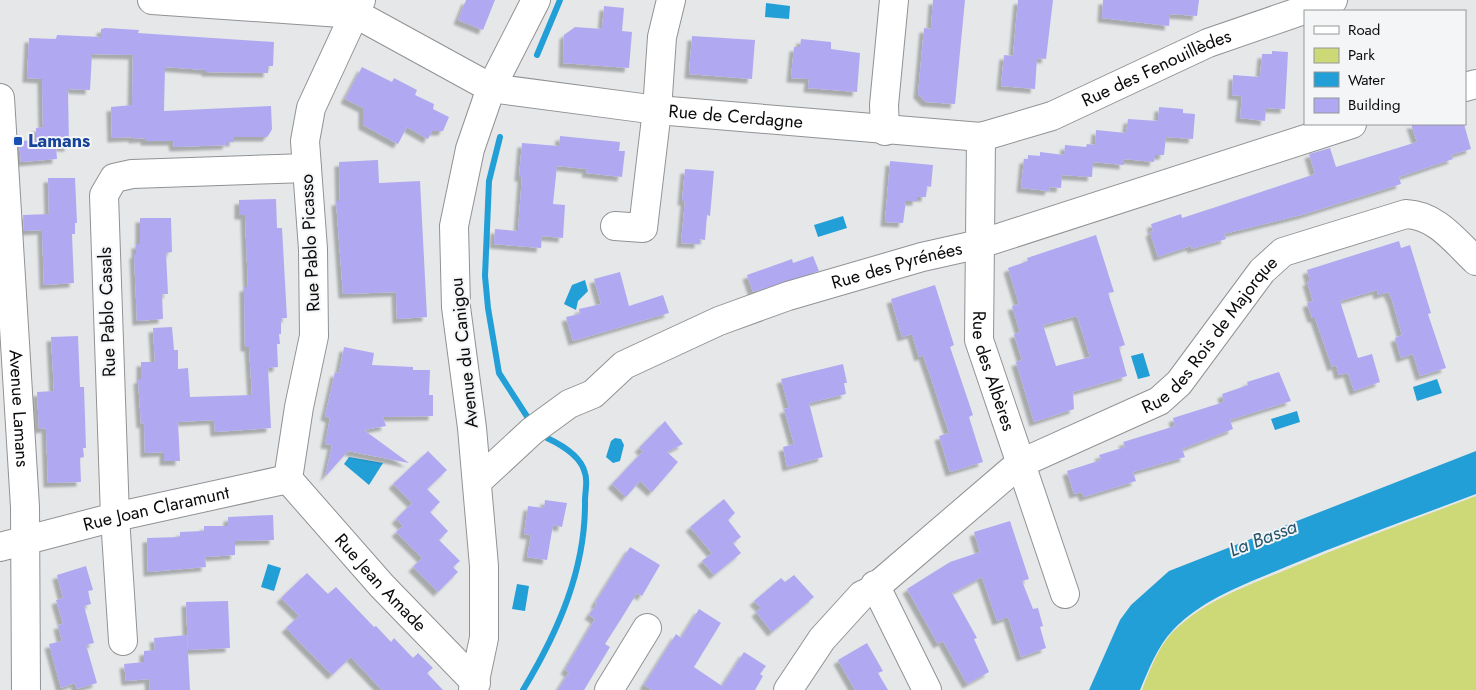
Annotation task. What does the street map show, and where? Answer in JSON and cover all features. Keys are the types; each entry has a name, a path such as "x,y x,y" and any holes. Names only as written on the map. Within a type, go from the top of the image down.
{"street":[{"path":"152,0 358,7 491,88"},
{"name":"Avenue du Canigou","path":"474,686 484,629 484,566 478,481 456,307 454,226 470,149 491,88 536,0"},
{"path":"615,226 643,228 657,110 662,37 671,0"},
{"path":"885,131 884,105 894,0"},
{"name":"Rue des Fenouillèdes","path":"981,138 1052,116 1208,43 1333,0"},
{"name":"Rue Pablo Picasso","path":"288,480 299,407 314,336 313,249 305,141 310,108 358,7"},
{"name":"Rue de Cerdagne","path":"491,88 657,110 981,138"},
{"name":"Avenue Lamans","path":"0,98 26,539 26,690"},
{"name":"Rue des Pyrénées","path":"478,481 532,432 570,404 592,394 624,365 719,321 788,296 922,257 980,244 1349,125"},
{"name":"Rue des Albères","path":"981,138 979,340 1019,464 1065,594"},
{"name":"Rue Pablo Casals","path":"123,641 115,517 104,195 114,178 132,174 306,168"},
{"name":"Rue des Rois de Majorque","path":"1019,464 1158,401 1179,382 1262,271 1283,252 1406,214 1420,214 1435,222 1476,260"},
{"path":"788,690 822,639 875,585 1019,464"},
{"name":"Rue Joan Claramunt","path":"0,547 115,517 288,480"},
{"name":"Rue Jean Amade","path":"288,480 474,686"},
{"path":"875,585 927,690"},
{"path":"609,690 647,628"}],"green space":[{"path":"1476,496 1476,690 1142,690 1165,641 1189,618 1215,601 1311,559"}],"water":[{"path":"766,3 790,6 789,19 765,17"},
{"path":"843,216 847,228 818,237 814,225"},
{"path":"585,280 588,291 578,301 576,310 564,304 572,285"},
{"path":"1143,353 1150,376 1138,379 1131,356"},
{"path":"1437,379 1442,393 1417,401 1413,387"},
{"path":"1297,411 1300,422 1275,430 1271,419"},
{"path":"615,438 621,439 624,445 620,461 613,463 606,457 611,441"},
{"name":"La Bassa","path":"1476,451 1476,494 1335,547 1227,592 1198,609 1173,630 1158,651 1140,690 1089,690 1120,620 1131,605 1169,571"},
{"path":"349,457 383,463 369,485 344,464"},
{"path":"268,564 281,568 274,591 261,587"},
{"path":"517,584 529,586 525,611 512,609"}],"building":[{"path":"466,0 495,0 483,30 458,20"},
{"path":"933,0 965,0 955,104 926,102 918,94 924,28 931,29"},
{"path":"1018,0 1053,0 1046,59 1037,58 1035,89 1001,86 1004,55 1013,56"},
{"path":"1103,0 1199,0 1197,16 1170,14 1169,26 1102,18"},
{"path":"604,6 624,8 622,31 632,32 629,68 563,63 564,35 575,27 602,29"},
{"path":"101,29 139,30 138,33 274,42 273,66 268,66 268,73 206,72 206,70 165,67 164,111 271,106 272,129 270,133 267,137 234,137 234,142 227,142 227,145 174,147 173,141 145,141 145,138 133,139 133,137 112,138 111,107 132,105 133,55 92,54 90,90 68,89 69,147 56,147 57,159 21,162 19,141 36,140 36,128 43,127 42,79 27,78 29,38 56,39 57,35 101,37"},
{"path":"692,36 755,40 752,79 689,74"},
{"path":"801,39 831,42 831,49 860,53 857,92 808,88 809,79 791,78 794,47 800,47"},
{"path":"1272,51 1288,52 1285,109 1266,108 1265,121 1240,118 1242,96 1232,95 1233,75 1260,77 1262,54 1272,54"},
{"path":"362,67 392,82 394,78 417,90 415,95 434,104 433,109 449,117 443,131 432,131 428,139 407,127 398,144 363,125 363,108 345,99"},
{"path":"1159,107 1183,109 1183,113 1195,114 1193,139 1166,137 1164,155 1155,155 1154,162 1124,159 1124,165 1093,162 1092,177 1062,175 1061,188 1050,187 1049,191 1021,188 1024,159 1028,159 1028,155 1040,156 1040,152 1064,155 1065,145 1086,147 1087,144 1095,145 1096,130 1126,133 1128,119 1158,121"},
{"path":"1411,125 1464,125 1471,149 1451,155 1453,159 1399,177 1401,184 1305,214 1224,234 1226,239 1192,249 1191,246 1158,257 1150,232 1153,231 1151,224 1181,214 1182,218 1315,174 1309,154 1330,148 1336,167 1417,142"},
{"path":"560,136 620,142 619,151 625,151 622,177 586,173 587,169 557,166 553,204 565,205 563,238 542,236 541,248 494,244 495,229 518,231 522,177 519,177 522,143 559,146"},
{"path":"378,160 379,183 420,181 427,317 397,319 396,292 343,294 336,201 340,201 339,162"},
{"path":"890,161 933,165 931,187 927,186 926,197 917,197 917,201 906,201 903,223 885,222"},
{"path":"685,169 714,171 710,216 707,215 705,240 699,239 699,244 681,243 685,201 682,201"},
{"path":"48,178 75,178 77,223 75,223 75,234 72,234 74,283 44,285 42,230 24,231 23,215 49,214"},
{"path":"276,199 277,228 282,228 287,318 281,318 280,344 277,344 278,367 268,368 271,428 215,432 214,420 178,422 180,461 164,461 164,452 145,453 144,423 141,424 138,379 141,379 141,362 155,362 153,328 172,327 174,350 178,350 178,369 188,368 190,397 252,395 249,347 245,347 244,287 248,287 245,215 239,215 239,200"},
{"path":"140,218 171,218 172,252 166,253 168,294 162,294 163,319 137,321 134,254 136,254 136,244 140,244"},
{"path":"1096,235 1114,292 1108,293 1125,345 1119,347 1127,376 1073,392 1074,409 1034,422 1016,362 1022,360 1014,334 1020,332 1012,306 1019,304 1008,268 1028,261 1027,258","holes":["1077,316 1090,357 1056,366 1043,325"]},
{"path":"1399,241 1401,248 1410,245 1431,313 1428,314 1446,368 1420,376 1413,354 1401,358 1395,338 1402,335 1392,300 1388,292 1378,295 1377,290 1340,301 1358,358 1372,354 1380,382 1354,391 1348,373 1339,375 1336,365 1332,367 1315,318 1312,318 1307,303 1313,301 1307,281 1310,281 1307,270"},
{"path":"813,256 819,271 753,292 747,275 792,259 793,263"},
{"path":"620,272 629,306 663,295 669,313 573,341 566,317 580,314 579,309 601,304 594,279"},
{"path":"935,285 954,345 950,347 973,415 969,417 983,462 950,472 939,436 949,433 932,381 923,355 919,357 912,334 902,337 891,299"},
{"path":"78,336 80,387 84,387 86,448 83,448 84,457 80,458 81,482 48,483 46,428 39,429 37,392 54,391 51,337"},
{"path":"344,347 374,353 372,365 413,367 413,370 430,370 429,395 433,395 433,416 383,417 386,426 364,430 409,463 348,451 325,477 332,445 325,444 330,418 325,416 335,372 339,373"},
{"path":"843,364 847,383 844,383 846,394 809,403 823,457 787,467 783,447 794,444 784,409 789,408 781,379"},
{"path":"1279,372 1291,401 1230,420 1233,429 1182,449 1185,457 1133,472 1136,481 1084,497 1082,492 1074,494 1067,471 1101,460 1099,455 1125,447 1123,442 1175,426 1173,418 1224,402 1222,394 1248,385 1247,382"},
{"path":"665,421 683,444 667,452 678,462 652,492 640,481 626,497 612,484 643,451 639,448"},
{"path":"428,451 447,470 427,489 440,502 430,512 448,531 439,540 460,561 453,567 458,572 438,592 413,567 422,558 396,532 403,526 396,519 412,503 393,484"},
{"path":"724,499 735,513 728,520 741,537 733,543 741,553 714,575 702,561 712,553 690,527"},
{"path":"545,500 567,503 562,527 553,525 547,560 527,557 531,535 524,534 528,506 544,508"},
{"path":"273,515 274,540 235,541 235,555 205,557 206,567 148,572 147,538 180,537 180,532 204,531 204,526 228,526 228,517"},
{"path":"1010,521 1029,579 1022,581 1033,609 1038,608 1043,626 1040,627 1046,648 1021,657 1008,617 997,621 982,577 952,593 977,638 974,639 989,672 967,684 943,641 938,644 907,589 950,562 980,552 974,532"},
{"path":"630,547 660,565 642,596 637,593 605,644 610,647 584,690 558,690 569,672 565,670 595,619 589,615 597,604 595,603"},
{"path":"86,566 93,590 88,591 91,604 84,606 94,643 86,645 97,683 77,689 75,683 61,688 49,644 62,641 58,625 63,624 56,600 63,598 57,575"},
{"path":"307,573 328,594 336,587 374,627 376,626 391,642 394,638 413,658 418,653 433,668 427,673 443,690 382,690 351,657 332,675 286,628 299,616 281,598"},
{"path":"794,575 814,597 772,632 756,612 761,608 754,601 781,578 785,582"},
{"path":"228,601 230,648 188,650 186,602"},
{"path":"699,609 721,623 694,667 722,686 744,652 766,666 760,674 763,676 755,690 652,690 644,685 676,634 681,638"},
{"path":"187,635 190,690 150,690 149,679 126,681 124,664 144,662 144,651 155,650 154,638"},
{"path":"867,643 883,671 878,673 888,690 855,690 838,660"}],"waterway":[{"path":"537,55 560,0"},
{"path":"500,137 489,181 485,276 488,308 499,373 528,418"},
{"path":"523,690 548,646 568,599 581,551 584,526 586,476 583,467 575,456 547,438"}],"place":[{"name":"Lamans","path":"18,141"}]}
